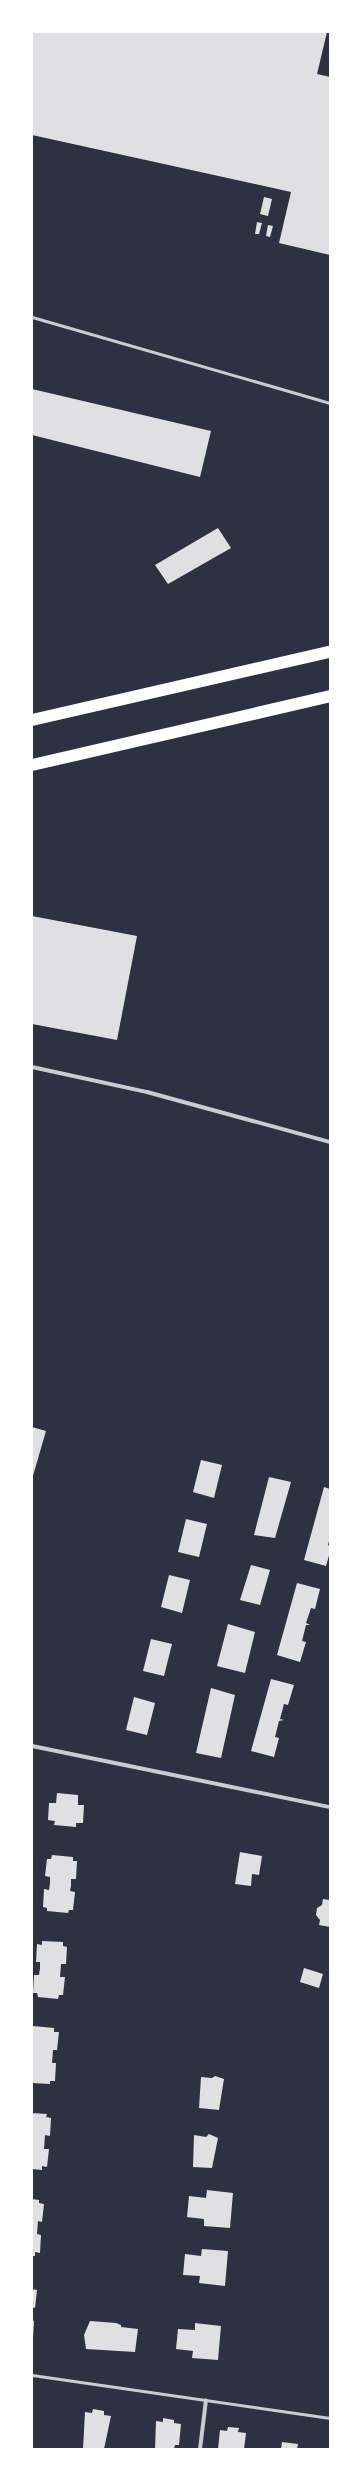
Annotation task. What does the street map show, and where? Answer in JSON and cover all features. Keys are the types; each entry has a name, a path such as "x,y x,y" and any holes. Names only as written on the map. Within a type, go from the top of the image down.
{"highway":[{"path":"32,720 330,652"},
{"path":"32,765 330,696"}],"street":[{"path":"32,1067 147,1092 330,1142"},
{"path":"32,1746 330,1807"},
{"path":"200,2449 206,2400"}],"lane":[{"path":"32,317 330,403"},
{"path":"32,2375 330,2418"}],"building":[{"path":"32,32 327,32 317,74 330,77 330,255 279,243 291,192 32,135"},
{"path":"264,197 272,199 268,216 260,214"},
{"path":"257,222 262,223 259,234 255,234"},
{"path":"268,225 273,226 270,237 266,236"},
{"path":"32,389 211,431 200,477 32,435"},
{"path":"218,528 231,548 168,584 155,565"},
{"path":"32,916 137,936 117,1040 32,1024"},
{"path":"32,1427 46,1431 32,1479"},
{"path":"201,1460 222,1465 214,1498 193,1492"},
{"path":"269,1477 291,1482 275,1538 254,1535"},
{"path":"324,1487 330,1489 330,1537 328,1545 330,1546 330,1552 326,1566 304,1560"},
{"path":"186,1519 207,1524 199,1557 178,1552"},
{"path":"251,1565 270,1570 260,1605 240,1600"},
{"path":"169,1575 190,1580 182,1613 161,1607"},
{"path":"297,1583 320,1589 315,1609 311,1608 306,1623 310,1625 306,1625 302,1641 306,1642 300,1662 277,1655"},
{"path":"228,1624 255,1632 245,1673 217,1666"},
{"path":"151,1639 172,1644 164,1676 143,1671"},
{"path":"271,1679 294,1685 288,1705 284,1704 280,1719 284,1720 279,1721 275,1737 279,1738 274,1757 251,1751"},
{"path":"211,1688 235,1695 221,1758 196,1753"},
{"path":"134,1697 155,1703 147,1735 126,1730"},
{"path":"57,1793 78,1795 78,1805 84,1805 83,1823 76,1823 76,1827 54,1825 55,1821 48,1820 49,1803 56,1803"},
{"path":"240,1852 262,1856 259,1875 252,1874 251,1886 235,1884"},
{"path":"52,1855 73,1857 73,1861 77,1861 76,1879 71,1879 70,1891 75,1892 73,1910 69,1910 68,1913 47,1911 47,1908 43,1907 44,1889 49,1890 50,1883 50,1877 45,1876 47,1859 51,1859"},
{"path":"323,1899 330,1900 330,1927 319,1925 320,1920 316,1915 317,1908 322,1905"},
{"path":"42,1941 63,1942 63,1946 67,1947 66,1964 61,1964 60,1977 65,1977 63,1995 59,1995 58,1999 38,1997 37,1993 33,1993 34,1975 39,1975 40,1968 40,1962 36,1962 37,1944 42,1945"},
{"path":"304,1968 323,1974 319,1988 300,1982"},
{"path":"33,2026 54,2028 54,2032 59,2032 57,2050 53,2050 52,2063 56,2063 55,2081 50,2081 50,2084 32,2083"},
{"path":"215,2076 224,2079 219,2110 199,2108 201,2077 212,2078"},
{"path":"32,2113 47,2114 46,2117 51,2118 50,2136 45,2135 44,2149 49,2149 47,2167 42,2166 42,2170 32,2169"},
{"path":"209,2134 218,2138 212,2168 193,2167 194,2135 206,2137"},
{"path":"207,2190 233,2193 230,2228 204,2226 204,2219 187,2217 189,2196 206,2198"},
{"path":"32,2199 39,2200 39,2203 44,2204 42,2222 38,2221 37,2234 41,2235 40,2253 35,2252 35,2256 32,2256"},
{"path":"202,2249 228,2251 225,2286 199,2283 200,2276 183,2275 185,2254 201,2256"},
{"path":"32,2289 37,2290 35,2308 32,2307"},
{"path":"32,2320 34,2321 33,2338 32,2338"},
{"path":"90,2321 116,2323 121,2325 121,2327 138,2329 135,2352 86,2349 84,2335"},
{"path":"195,2323 221,2326 218,2360 192,2358 193,2351 176,2349 178,2329 195,2330"},
{"path":"93,2409 104,2411 104,2415 111,2416 104,2449 83,2449 85,2412 92,2413"},
{"path":"163,2418 174,2420 174,2423 181,2424 179,2445 175,2445 174,2449 155,2449 156,2421 163,2422"},
{"path":"228,2427 239,2428 238,2432 246,2433 244,2449 218,2449 220,2430 227,2431"},
{"path":"282,2442 298,2444 297,2449 281,2449"}]}
